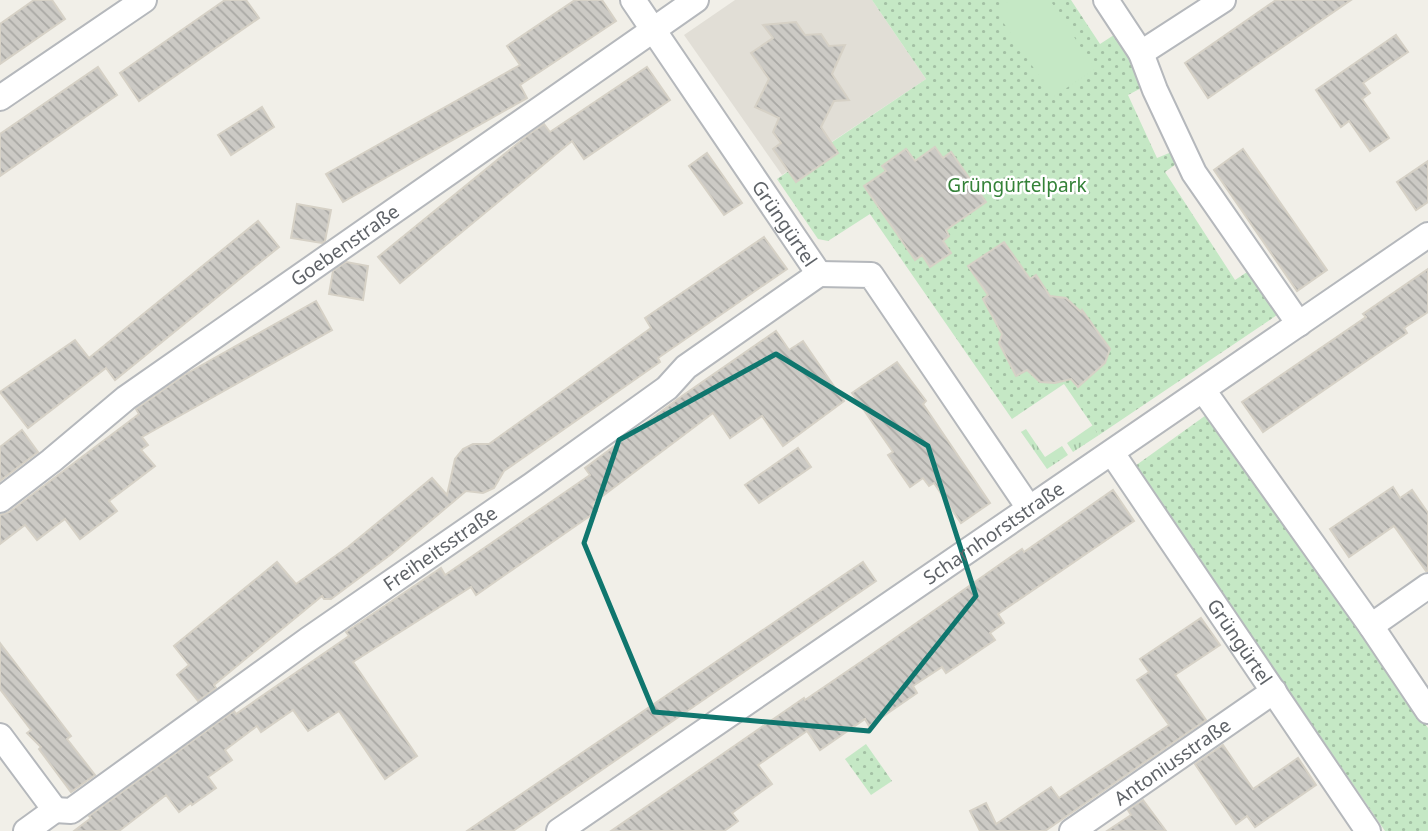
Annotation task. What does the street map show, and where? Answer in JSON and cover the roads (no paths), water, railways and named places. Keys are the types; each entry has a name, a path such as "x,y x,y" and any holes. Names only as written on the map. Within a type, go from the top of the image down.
{"street":[{"path":"0,98 144,0"},
{"name":"Grüngürtel","path":"633,0 820,274 871,275 1028,509"},
{"name":"Goebenstraße","path":"0,500 126,398 696,0"},
{"path":"1106,0 1141,53 1155,90 1195,173 1299,324"},
{"path":"1141,53 1223,0"},
{"name":"Scharnhorststraße","path":"559,831 1428,235"},
{"name":"Freiheitsstraße","path":"26,831 55,810 71,811 309,639 532,485 667,388 686,367 820,274"},
{"path":"1203,390 1371,626 1428,711"},
{"name":"Grüngürtel","path":"1112,453 1368,831"},
{"path":"1371,626 1428,586"},
{"name":"Antoniusstraße","path":"1072,831 1273,691"},
{"path":"0,736 55,810"}],"park label":[{"name":"Grüngürtelpark","path":"1017,185"}]}
